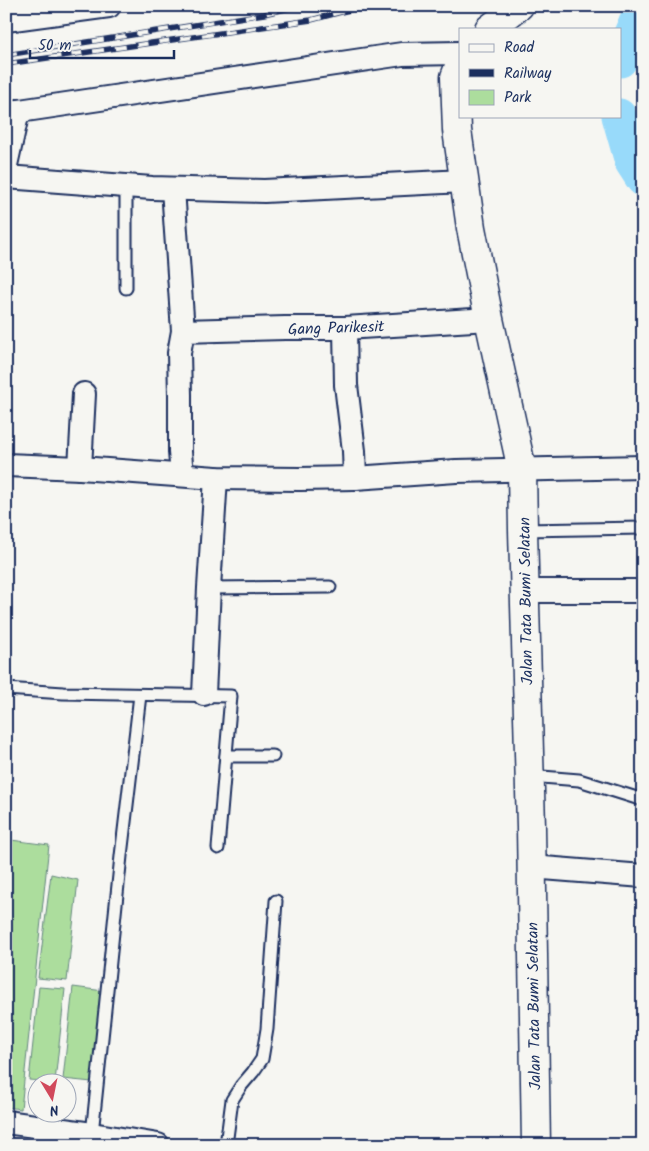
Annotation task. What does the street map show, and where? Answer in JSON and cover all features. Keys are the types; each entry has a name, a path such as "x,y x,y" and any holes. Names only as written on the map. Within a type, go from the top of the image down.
{"street":[{"path":"19,14 109,6"},
{"path":"490,28 519,6"},
{"path":"6,165 12,112 402,54 459,53"},
{"name":"Jalan Tata Bumi Selatan","path":"459,67 455,77 457,130 471,228 522,470 530,776 536,1145"},
{"path":"6,177 126,186 264,191 464,181"},
{"path":"173,188 183,331 178,353 182,475"},
{"name":"Gang Parikesit","path":"183,331 345,328 489,319"},
{"path":"345,328 346,385 354,451 355,478"},
{"path":"80,468 84,394"},
{"path":"6,465 80,468 216,478 355,478 456,471 643,467"},
{"path":"204,694 216,478"},
{"path":"525,590 643,591"},
{"path":"531,867 643,876"},
{"path":"6,1122 158,1145"}],"lane":[{"path":"126,186 126,288"},
{"path":"523,530 643,528"},
{"path":"209,588 330,587"},
{"path":"6,689 63,693 204,694 230,696 218,848"},
{"path":"92,1134 140,695"},
{"path":"226,756 273,756"},
{"path":"530,776 579,780 643,800"},
{"path":"226,1145 232,1100 262,1059 267,1029 276,901"}],"green space":[{"path":"11,840 49,845 21,1109 6,1107 6,886"},
{"path":"51,874 78,880 67,981 38,978"},
{"path":"39,987 65,989 56,1074 30,1074"},
{"path":"73,987 104,991 92,1082 78,1081 78,1074 64,1074"}],"waterway":[{"path":"622,55 636,22 643,20"},
{"path":"620,118 632,162 643,179"}],"railway":[{"path":"6,55 264,14 298,6"},
{"path":"6,64 311,20 364,6"}]}
